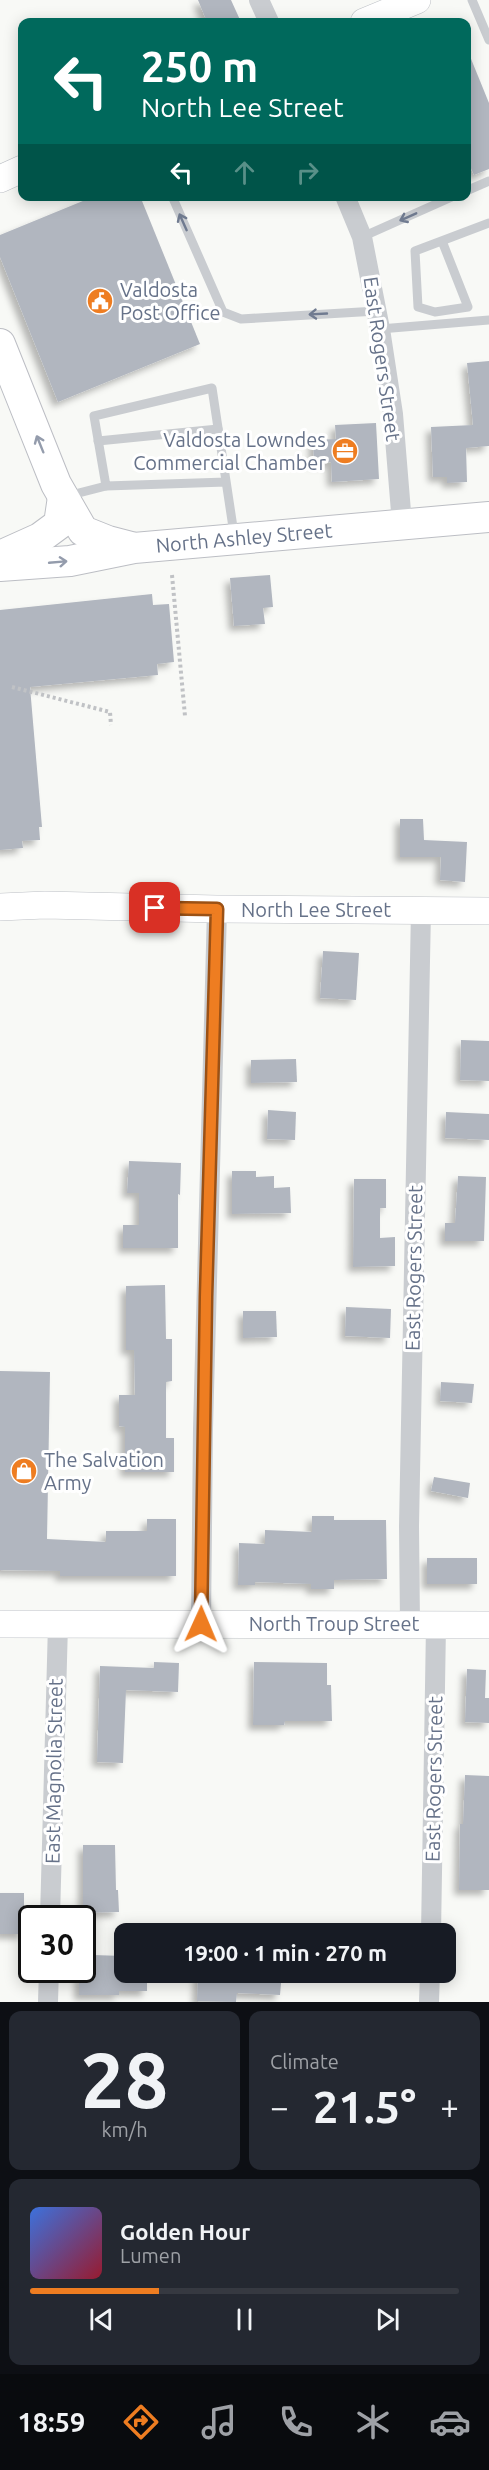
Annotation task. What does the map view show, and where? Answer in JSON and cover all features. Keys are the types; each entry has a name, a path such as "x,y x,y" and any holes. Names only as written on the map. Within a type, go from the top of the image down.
{"main road":[{"path":"0,344 63,497 82,531 108,542 134,548"},
{"path":"0,556 40,538 60,524 63,497"},
{"name":"North Ashley Street","path":"0,567 70,561 134,548 489,517"}],"street":[{"path":"259,0 267,18"},
{"path":"374,18 417,0"},
{"path":"0,179 18,171"},
{"name":"East Rogers Street","path":"347,201 362,237 379,320 393,414 402,524"},
{"name":"North Lee Street","path":"0,907 34,905 489,911"},
{"path":"201,1624 217,909"},
{"name":"East Rogers Street","path":"421,910 409,1526 423,1625 431,1923"},
{"name":"North Troup Street","path":"0,1624 489,1624"},
{"name":"East Magnolia Street","path":"51,1905 58,1624"},
{"path":"48,2002 49,1983"},
{"path":"429,2002 430,1983"}],"lane":[{"path":"472,0 489,40"},
{"path":"471,189 489,181"},
{"path":"174,201 223,312 241,319 489,320"},
{"path":"362,237 443,201"},
{"path":"442,241 468,307 435,312 418,307 414,251 489,223"},
{"path":"106,486 94,416 212,388 234,539"},
{"path":"98,441 218,429"},
{"path":"63,497 106,486 226,482"}],"path":[{"path":"172,575 185,716"},
{"path":"12,687 110,712 111,724"}],"building":[{"path":"198,0 231,0 239,18 205,18"},
{"path":"471,59 489,103 489,169 474,175 471,168"},
{"name":"Valdosta Post Office","path":"83,201 142,201 200,344 58,402 0,257 0,235"},
{"path":"489,361 489,446 466,448 467,482 447,483 447,477 433,477 431,427 473,425 467,363"},
{"name":"Valdosta Lowndes Commercial Chamber","path":"376,423 379,479 332,482 331,462 314,463 313,440 336,439 335,425"},
{"path":"270,575 273,607 263,608 265,624 234,626 230,578"},
{"path":"152,594 153,605 169,604 174,662 157,664 158,675 30,687 42,827 39,827 40,840 22,841 23,848 0,850 0,610"},
{"path":"400,819 423,819 424,840 467,842 465,882 440,880 441,857 400,857"},
{"path":"323,951 359,953 356,1000 320,998"},
{"path":"461,1040 489,1041 489,1081 460,1080"},
{"path":"296,1059 297,1082 251,1083 251,1060"},
{"path":"268,1110 296,1112 295,1140 267,1139"},
{"path":"446,1112 489,1114 489,1140 445,1138"},
{"path":"129,1161 181,1163 180,1195 178,1194 178,1248 123,1248 123,1225 139,1225 139,1193 127,1193"},
{"path":"232,1171 256,1171 256,1177 274,1176 274,1188 290,1187 291,1213 232,1214"},
{"path":"458,1176 486,1177 484,1241 445,1241 445,1223 455,1223"},
{"path":"354,1179 386,1179 386,1208 380,1208 380,1238 395,1237 395,1266 353,1267"},
{"path":"165,1285 166,1339 172,1339 172,1381 166,1382 166,1438 174,1438 174,1472 125,1472 125,1427 119,1426 119,1395 135,1395 134,1350 126,1350 126,1286"},
{"path":"346,1307 391,1309 390,1338 345,1336"},
{"path":"243,1311 276,1311 277,1337 243,1338"},
{"name":"The Salvation Army","path":"0,1371 50,1372 47,1539 106,1542 106,1531 147,1531 147,1519 176,1519 176,1576 60,1576 60,1571 0,1570"},
{"path":"441,1382 474,1384 472,1403 440,1401"},
{"path":"434,1477 470,1483 468,1498 431,1491"},
{"path":"312,1516 334,1516 334,1520 386,1520 387,1579 334,1580 334,1589 311,1589 311,1584 255,1582 255,1585 238,1585 239,1543 265,1544 265,1530 312,1532"},
{"path":"427,1558 477,1558 477,1584 427,1584"},
{"path":"154,1662 179,1663 178,1692 126,1690 123,1763 97,1762 100,1666 154,1668"},
{"path":"254,1662 327,1663 327,1685 331,1685 332,1721 285,1721 284,1725 253,1725"},
{"path":"467,1669 486,1670 485,1698 489,1698 489,1723 465,1722"},
{"path":"465,1775 489,1776 489,1890 459,1890 460,1824 463,1824"},
{"path":"83,1845 115,1845 119,1912 96,1913 96,1905 83,1905"},
{"path":"0,1893 24,1893 24,1905 18,1905 18,1934 0,1934"},
{"path":"96,1955 114,1956 114,1983 147,1983 147,1991 119,1991 119,1995 79,1995 79,1983 96,1983"},
{"path":"198,1983 281,1983 280,1995 237,1993 236,2002 197,2001"}],"place":[{"name":"Valdosta Post Office","path":"100,301"},
{"name":"Valdosta Lowndes Commercial Chamber","path":"345,451"},
{"name":"The Salvation Army","path":"24,1471"}],"route":[{"path":"155,908 217,909 206,1297 201,1624"}]}
